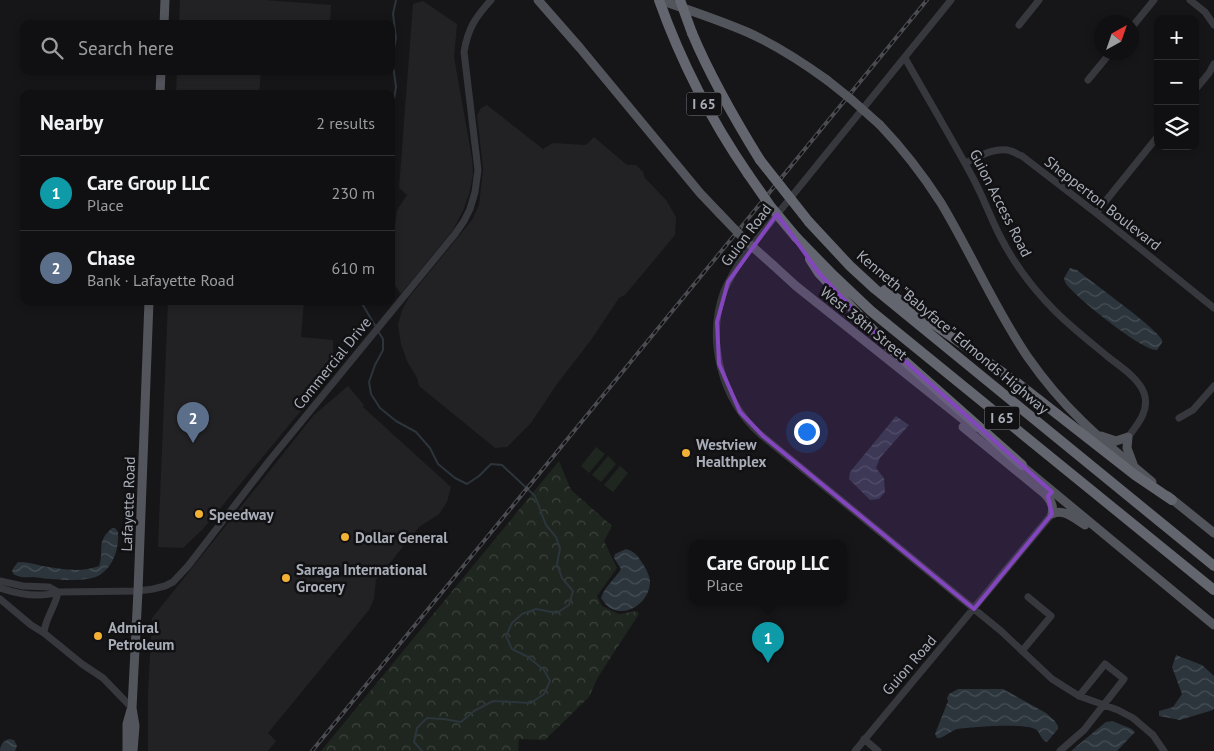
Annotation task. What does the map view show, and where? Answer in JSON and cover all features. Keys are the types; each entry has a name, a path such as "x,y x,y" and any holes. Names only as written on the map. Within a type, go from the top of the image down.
{"highway":[{"name":"I 65","path":"659,0 670,30 702,100 748,174 771,207 796,237 871,311 1214,590"},
{"name":"Kenneth \"Babyface\" Edmonds Highway","path":"680,0 704,62 718,91 760,160 809,222 850,266 891,303 1214,566"},
{"path":"796,237 819,273 890,348 1022,465"},
{"path":"850,266 1016,382 1135,475 1172,500"}],"main road":[{"path":"164,20 165,0"},
{"name":"West 38th Street","path":"538,0 700,193 772,265 913,380 1022,465 1214,625"},
{"path":"659,0 700,14 756,37 797,59 856,103 880,125 914,164 940,202 1027,357 1058,396 1096,435 1214,534"},
{"path":"160,90 161,75"},
{"name":"Lafayette Road","path":"134,751 135,726 132,708 149,305"},
{"path":"913,380 942,410 1045,494 1052,504 1052,514 1064,512 1071,515 1113,542"},
{"path":"1096,435 1114,440 1128,437 1127,451 1134,466"},
{"name":"Lafayette Road","path":"127,751 127,724 132,708"}],"street":[{"name":"Commercial Drive","path":"58,592 138,591 165,586 178,578 270,461 457,232 466,218 473,201 477,186 478,167 464,52 470,28 479,13 491,0"},
{"name":"Guion Road","path":"951,0 739,264 728,282 724,293 716,332 718,356 723,377 740,412 752,427 974,608"},
{"path":"1019,25 1039,0"},
{"path":"1139,18 1154,0"},
{"path":"1190,0 1205,12 1214,25"},
{"name":"Guion Access Road","path":"904,58 950,134 1001,238 1014,260 1036,289 1070,325 1132,377 1141,388 1145,397 1144,411 1139,423 1128,437"},
{"path":"1088,80 1104,60"},
{"path":"1199,85 1214,64"},
{"path":"1096,213 1154,141"},
{"name":"Shepperton Boulevard","path":"965,163 984,154 997,151 1009,150 1022,156 1214,308"},
{"path":"1179,418 1193,410 1214,386"},
{"name":"Guion Road","path":"855,751 1052,514"},
{"path":"0,581 23,586 49,588 58,592"},
{"path":"0,588 30,594 49,595 58,592"},
{"path":"44,633 44,628 57,600 58,592"},
{"path":"1022,651 1051,616 1028,597"},
{"path":"0,599 31,625 103,678 132,708"},
{"path":"974,608 1011,639 1052,679 1079,696 1118,710 1138,722 1153,735 1164,751"},
{"path":"1060,751 1081,733 1124,680 1105,664 1079,696"},
{"path":"864,740 878,751"}],"highlighted area":[{"path":"777,214 819,273 886,344 1052,492 1048,496 1052,514 974,609 763,436 740,412 719,364 717,322 728,282"}],"shaded area":[{"path":"180,0 266,0 331,5 330,20 179,20"},
{"path":"423,1 457,24 454,57 472,158 473,175 463,211 453,230 401,294 395,285 395,224 397,210 407,195 399,188 413,4"},
{"path":"177,75 261,75 259,90 176,90"},
{"path":"487,105 543,149 553,143 586,145 594,137 627,165 636,165 643,172 645,178 666,200 676,217 675,235 625,295 619,298 531,423 507,447 495,448 419,386 401,344 398,325 402,310 409,297 472,220 479,205 483,169 477,115 481,108"},
{"path":"168,305 304,305 301,337 333,340 333,372 203,529 183,548 158,547"},
{"path":"348,386 364,405 363,407 451,487 447,502 439,514 419,527 376,580 374,599 369,610 268,733 276,741 268,751 148,751 148,694 152,618 314,415"}],"green space":[{"path":"596,447 605,454 589,473 581,466"},
{"path":"608,456 616,464 601,482 592,475"},
{"path":"559,461 571,490 612,526 604,541 617,568 597,596 602,606 619,614 637,611 639,614 598,677 589,697 545,740 519,739 518,751 321,751"},
{"path":"620,466 628,473 613,492 604,485"}],"water":[{"path":"1070,268 1077,270 1149,326 1162,340 1157,350 1138,342 1096,312 1073,292 1064,278"},
{"path":"896,416 909,425 880,458 876,468 884,478 885,492 879,499 870,500 849,479 850,472"},
{"path":"112,528 115,528 118,532 116,551 108,568 98,576 76,580 21,577 12,571 18,562 70,570 99,566 102,542"},
{"path":"626,549 634,553 639,559 648,573 650,582 647,595 643,601 632,609 619,611 609,607 601,598 621,569 614,558 615,554"},
{"path":"1176,655 1202,665 1214,676 1213,710 1180,720 1159,716 1159,711 1173,707 1182,694 1172,667"},
{"path":"958,689 1003,689 1046,713 1054,720 1058,729 1047,742 1043,740 1035,729 1020,726 957,729 937,738 935,734 948,701 947,698 949,694"},
{"path":"1112,721 1135,732 1117,751 1071,751 1106,722"},
{"path":"9,739 14,740 17,746 15,751 0,751 2,744"}],"waterway":[{"path":"394,20 396,0"},
{"path":"395,30 395,43"},
{"path":"394,75 395,93"},
{"path":"363,305 376,327"},
{"path":"378,331 383,339 383,350 369,382 371,394 380,408 396,421 416,432 430,448 438,464 455,478 467,484 479,476 491,464 502,465 535,496 546,525 556,537 560,549 557,564 562,578 573,591 569,605 557,613 536,609 522,614 512,623 506,636 512,649 528,657 544,670 550,681 544,694 531,703 493,701 474,711 461,722 427,718 417,728 414,742 422,751"}],"railway":[{"path":"312,751 927,0"}],"place":[{"name":"Chase","path":"193,443"},
{"name":"Westview Healthplex","path":"686,453"},
{"name":"Speedway","path":"199,514"},
{"name":"Dollar General","path":"345,537"},
{"name":"Saraga International Grocery","path":"286,578"},
{"name":"Admiral Petroleum","path":"98,636"},
{"name":"Care Group LLC","path":"768,663"}]}
